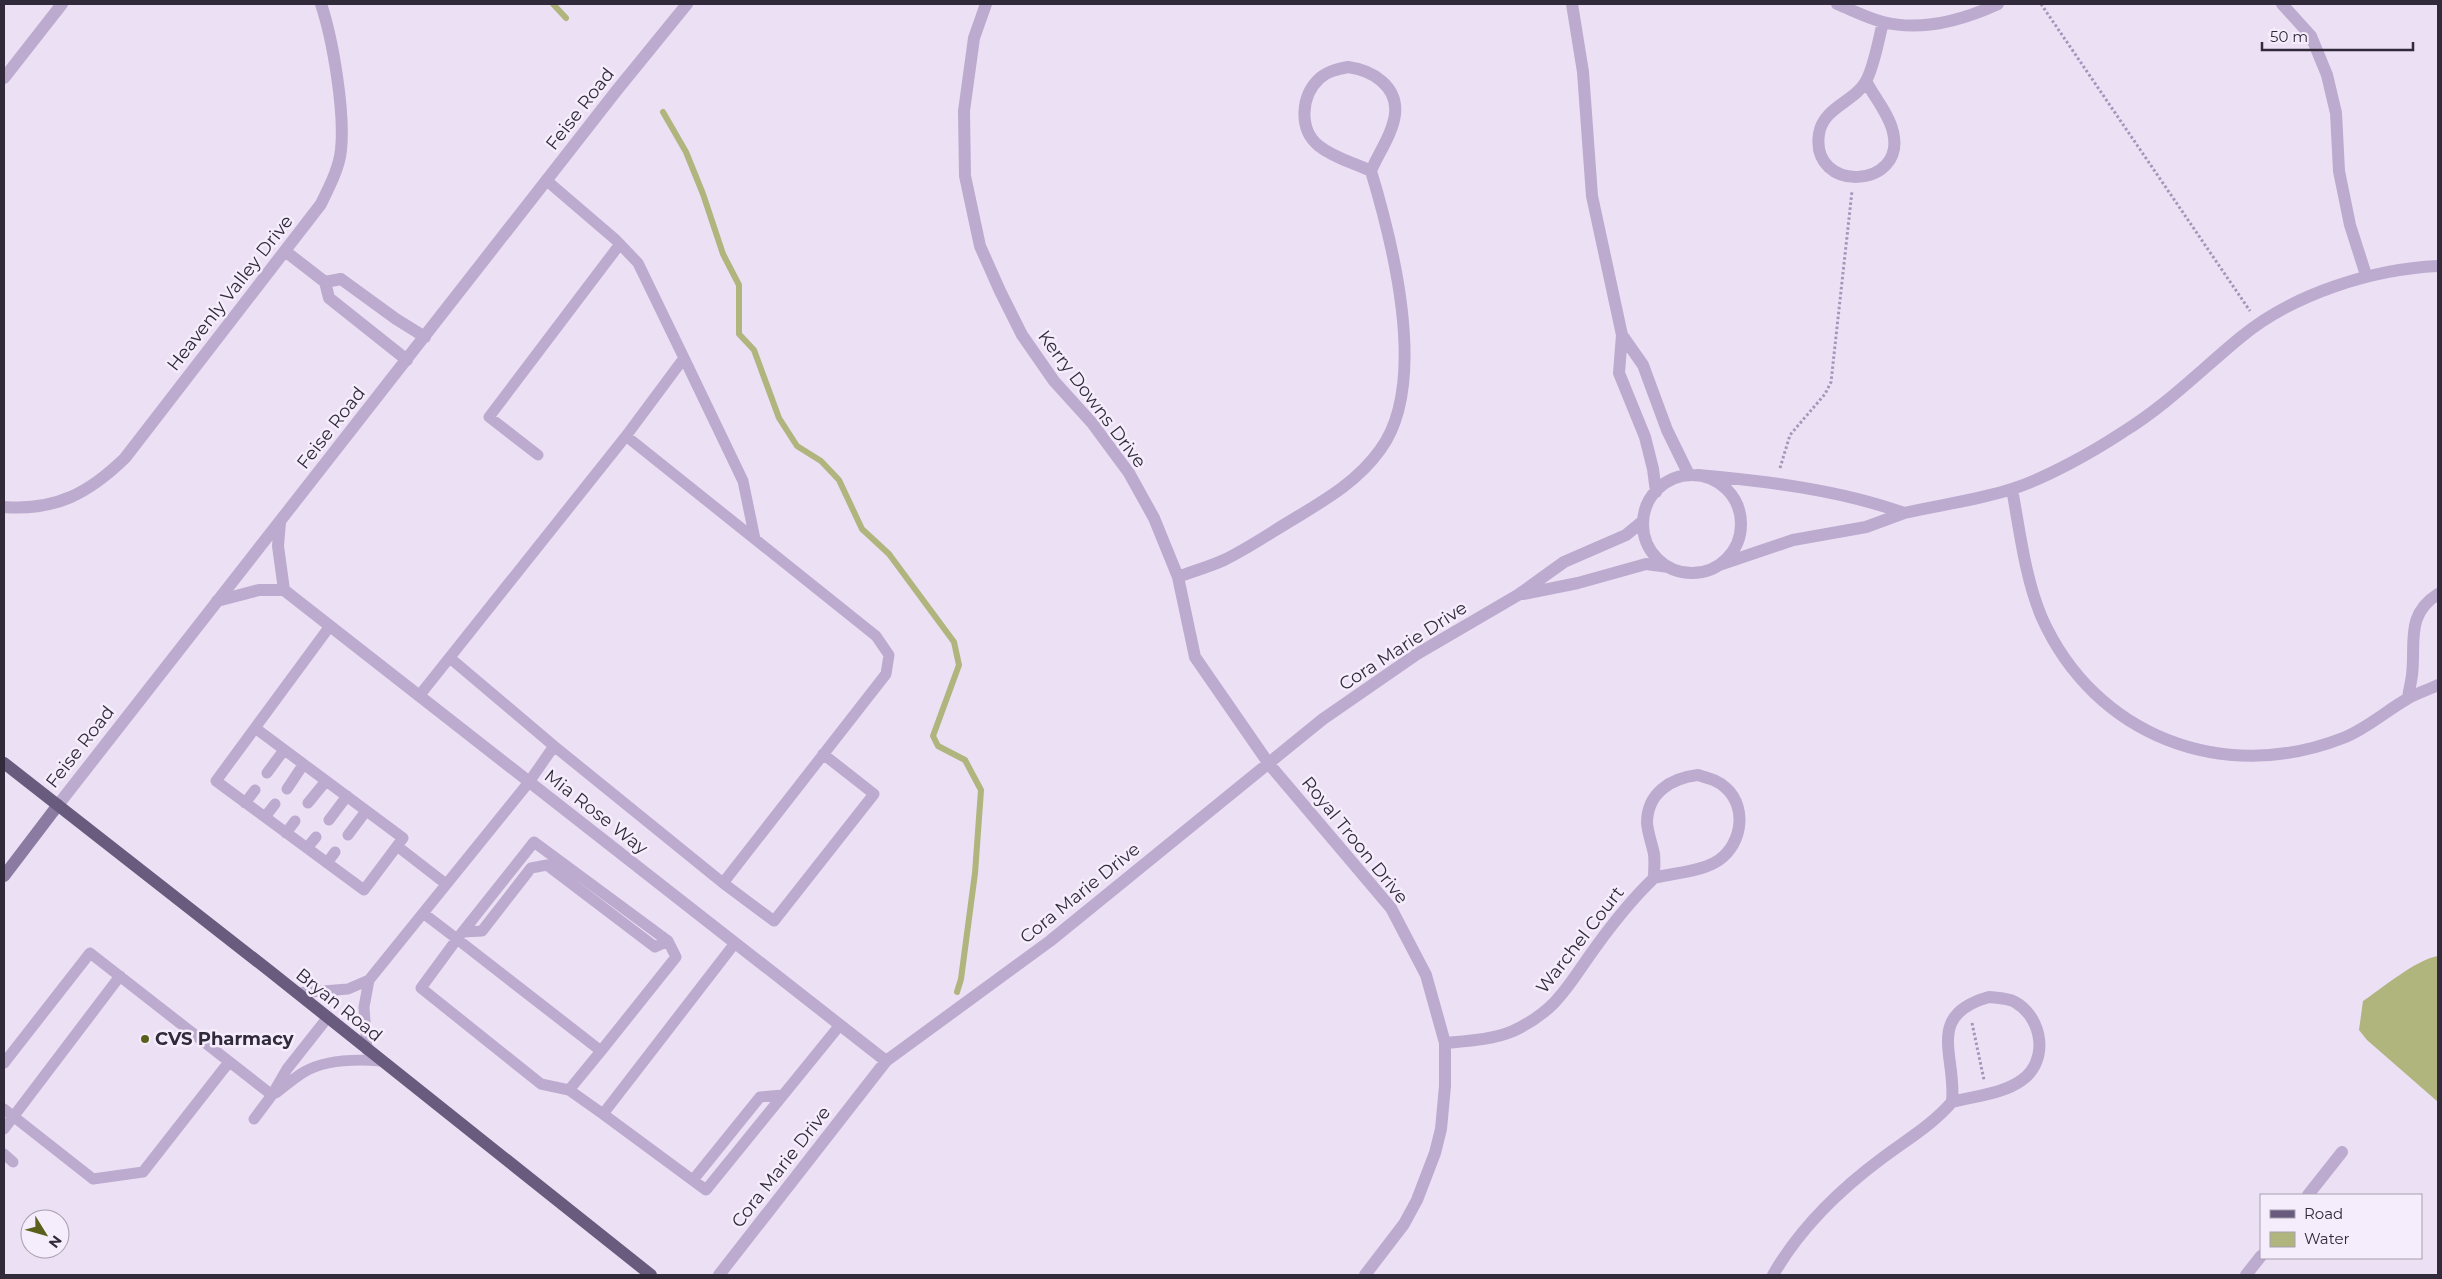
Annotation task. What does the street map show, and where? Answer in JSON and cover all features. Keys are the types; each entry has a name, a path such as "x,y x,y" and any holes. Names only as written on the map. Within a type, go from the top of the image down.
{"main road":[{"name":"Bryan Road","path":"4,763 651,1275"},
{"name":"Feise Road","path":"4,876 58,805"}],"street":[{"path":"4,78 62,4"},
{"name":"Heavenly Valley Drive","path":"4,508 24,509 53,504 79,495 104,478 125,458 321,204 334,177 341,151 342,117 328,24 321,4"},
{"name":"Feise Road","path":"58,805 91,760 280,522 546,180 687,4"},
{"name":"Kerry Downs Drive","path":"986,4 974,38 964,111 965,176 980,246 1022,335 1054,380 1092,424 1129,473 1154,518 1178,577 1195,657 1269,764"},
{"path":"1572,4 1583,72 1592,196 1622,335 1619,373 1645,437 1653,469 1656,492"},
{"path":"1837,4 1883,22 1906,26 1943,24 1998,4"},
{"path":"2282,4 2311,36 2327,75 2336,113 2339,171 2350,225 2366,276"},
{"path":"1866,81 1891,125 1893,146 1888,161 1874,173 1866,177 1846,177 1837,173 1823,158 1820,149 1819,133 1825,120 1833,110 1866,81 1883,22"},
{"path":"1178,577 1224,560 1343,489 1381,450 1392,429 1400,406 1404,383 1401,313 1387,224 1371,172 1391,128 1395,114 1393,99 1386,86 1376,76 1363,69 1348,67 1334,70 1316,83 1305,102 1305,119 1309,132 1317,145 1371,172"},
{"path":"285,251 325,282 329,298 407,360"},
{"path":"1904,513 1869,500 1736,478 1693,475 1671,480 1656,492 1647,505 1643,521 1645,537 1651,551 1669,567 1694,573 1793,540 1866,526 1904,513 2012,489 2080,458 2124,432 2165,403 2242,335 2306,299 2366,276 2438,266"},
{"path":"325,282 341,279 396,319 425,337"},
{"path":"1622,335 1643,365 1667,430 1693,475"},
{"path":"1693,475 1708,477 1724,487 1736,503 1740,513 1741,522 1737,542 1733,550 1719,564"},
{"path":"2012,489 2031,584 2042,617 2058,649 2086,685 2115,710 2148,731 2188,748 2232,756 2291,753 2344,738 2408,698 2438,685"},
{"name":"Cora Marie Drive","path":"719,1275 886,1061 1050,941 1323,719 1416,654 1518,595 1564,562 1626,535 1643,521"},
{"path":"217,602 259,590 284,590 278,546 280,522"},
{"name":"Cora Marie Drive","path":"1518,595 1578,584 1646,564 1669,567"},
{"name":"Mia Rose Way","path":"284,590 886,1061"},
{"path":"2408,698 2412,674 2415,621 2423,606 2438,594"},
{"name":"Royal Troon Drive","path":"1269,764 1391,908 1426,975 1445,1043 1441,1129 1435,1153 1417,1200 1404,1224 1365,1275"},
{"path":"1698,775 1713,779 1726,788 1735,800 1740,814 1740,829 1735,843 1726,855 1714,863 1654,878 1654,856 1647,824 1649,808 1656,794 1668,783 1682,777 1698,775"},
{"name":"Warchel Court","path":"1445,1043 1481,1039 1511,1032 1538,1017 1558,1001 1613,923 1654,878"},
{"path":"1773,1275 1806,1228 1845,1186 1920,1133 1940,1116 1952,1102 1954,1088 1946,1045 1951,1024 1968,1005 1989,997 2015,1002 2025,1010 2039,1033 2038,1059 2032,1070 2023,1080 2012,1086 1952,1102"},
{"path":"2309,1194 2342,1152"},
{"path":"2246,1275 2260,1257"}],"lane":[{"path":"546,180 620,244 638,263 742,481 755,539"},
{"path":"538,455 490,417 620,244"},
{"path":"419,696 626,436 684,358"},
{"path":"626,436 876,636 890,655 886,674 723,883"},
{"path":"255,728 403,838 364,890 216,781 330,626"},
{"path":"450,658 554,746 723,883 774,921 874,794 823,754"},
{"path":"298,994 348,989 369,980 529,782 554,746"},
{"path":"267,773 284,750"},
{"path":"287,788 304,765"},
{"path":"308,803 326,781"},
{"path":"245,803 255,790"},
{"path":"329,820 347,796"},
{"path":"265,818 275,804"},
{"path":"348,835 366,811"},
{"path":"286,833 295,821"},
{"path":"307,848 316,837"},
{"path":"569,1090 676,957 668,941 534,842 460,935 421,988 541,1084 569,1090 706,1190 840,1025"},
{"path":"397,846 446,884"},
{"path":"327,863 335,852"},
{"path":"460,935 482,931 531,868 547,865 655,947 668,941"},
{"path":"423,913 460,935 601,1051"},
{"path":"603,1114 735,943"},
{"path":"4,1063 90,953 272,1095"},
{"path":"4,1129 120,976"},
{"path":"367,1050 364,1007 369,980"},
{"path":"254,1119 272,1095 287,1070 328,1018"},
{"path":"272,1095 305,1071 317,1067 357,1059 381,1060"},
{"path":"4,1109 93,1179 143,1172 229,1062"},
{"path":"693,1180 760,1097 783,1095"}],"path":[{"path":"2041,4 2251,312"},
{"path":"1780,471 1790,435 1825,394 1831,382 1852,191"},
{"path":"1968,1005 1986,1093"}],"water":[{"path":"2438,956 2438,1102 2367,1040 2359,1030 2363,1001 2419,963"}],"waterway":[{"path":"553,4 566,18"},
{"path":"663,112 686,152 703,194 723,254 739,285 739,334 754,350 779,418 797,446 821,461 839,480 862,529 889,554 954,642 959,665 933,736 938,746 965,760 981,790 975,873 961,979 957,992"}],"place":[{"name":"CVS Pharmacy","path":"145,1039"}]}
